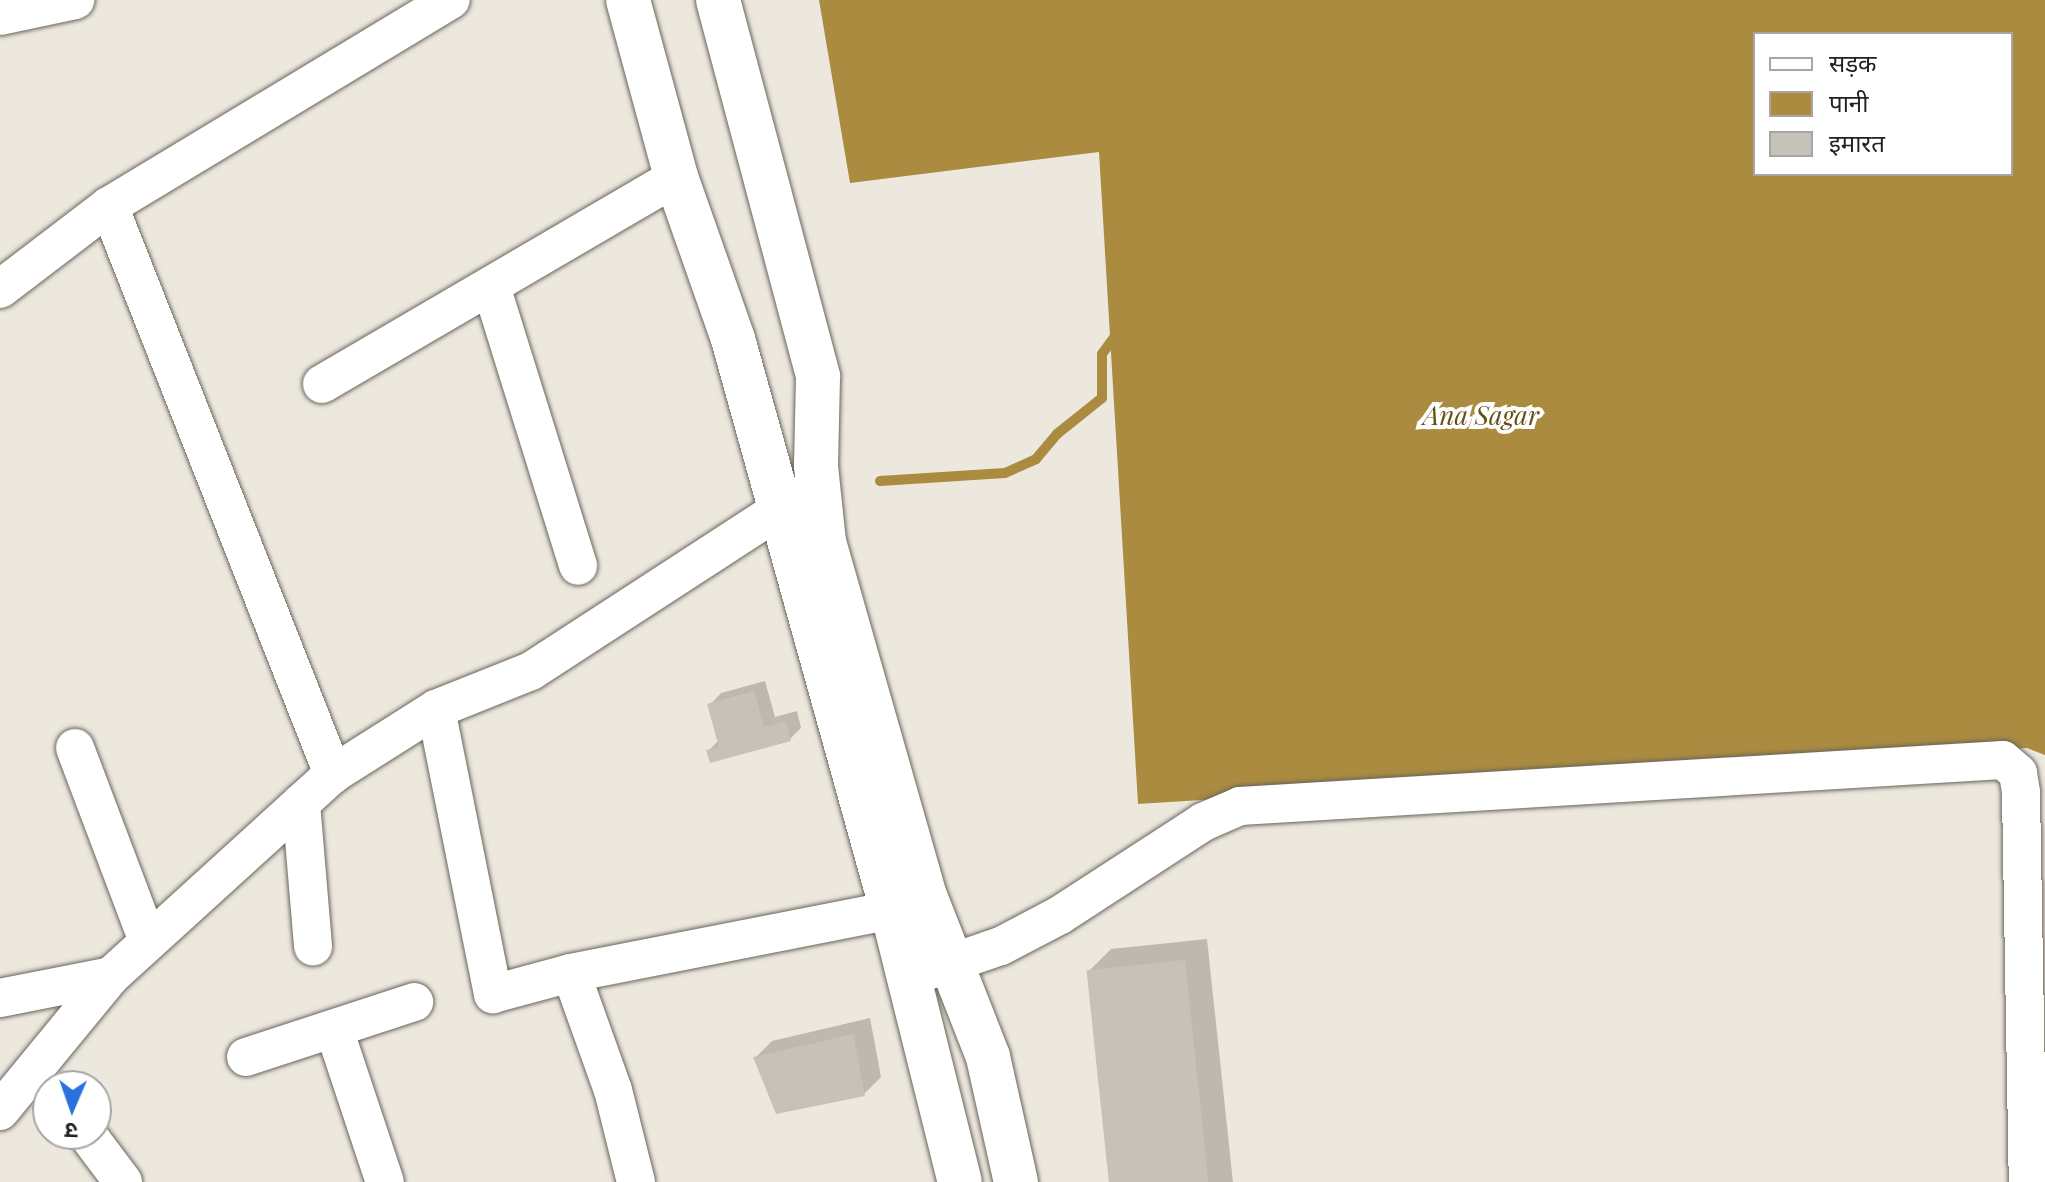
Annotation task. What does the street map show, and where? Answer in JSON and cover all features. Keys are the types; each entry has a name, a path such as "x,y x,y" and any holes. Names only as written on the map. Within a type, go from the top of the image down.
{"street":[{"path":"0,16 75,0"},
{"path":"0,288 109,206 451,0"},
{"path":"628,0 676,177 733,339 778,506 908,903 951,963 988,1057 1016,1182"},
{"path":"718,0 818,377 818,486 824,542 908,903 906,978 960,1182"},
{"path":"322,384 676,177"},
{"path":"109,206 333,774"},
{"path":"491,286 578,566"},
{"path":"48,1070 111,976 333,774 436,709 531,671 778,506 818,486"},
{"path":"436,709 493,994 571,973 908,903"},
{"path":"75,748 148,941"},
{"path":"906,978 1001,946 1060,915 1203,822 1240,806 2003,760 2018,773 2021,793 2028,1182"},
{"path":"301,803 313,947"},
{"path":"571,973 613,1090 636,1182"},
{"path":"0,998 111,976"},
{"path":"246,1057 414,1002"},
{"path":"334,1029 385,1182"},
{"path":"0,1111 32,1086"},
{"path":"99,1150 123,1182"}],"water":[{"name":"Ana Sagar","path":"819,0 2045,0 2045,755 2027,748 1138,804 1099,152 850,183"}],"building":[{"path":"754,691 764,727 786,721 791,741 710,763 706,750 719,747 707,704"},
{"path":"1185,960 1208,1182 1109,1182 1087,970"},
{"path":"853,1034 865,1096 776,1114 753,1057"}],"waterway":[{"path":"880,481 1005,473 1036,459 1057,434 1102,398 1102,354 1118,332"}]}
